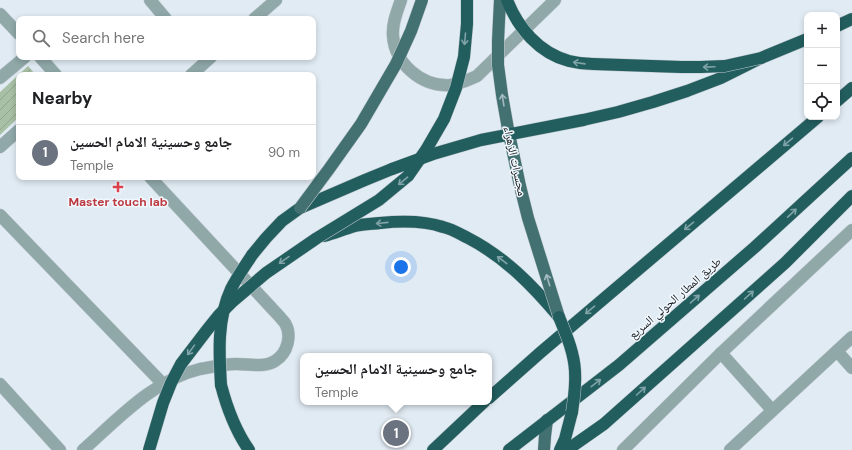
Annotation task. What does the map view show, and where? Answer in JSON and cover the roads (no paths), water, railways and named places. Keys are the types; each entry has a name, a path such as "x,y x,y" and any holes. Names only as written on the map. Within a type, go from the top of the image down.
{"highway":[{"path":"149,450 163,403 171,383 182,364 219,315 266,272 317,238 379,200 408,176 426,150 444,119 456,88 464,57 467,24 467,0"},
{"path":"507,0 512,13 533,41 558,57 581,64 701,67 725,66 761,58"},
{"path":"840,24 852,18"},
{"path":"249,450 234,425 226,405 221,384 219,356 220,330 224,310 231,290 243,268 266,238 282,221 300,208 365,180 433,154 481,140 583,120 653,102 721,78 761,58 804,40"},
{"path":"840,98 852,88"},
{"path":"492,395 814,120"},
{"name":"طريق المطار الحولي السريع","path":"510,450 619,364 755,247 852,158"},
{"path":"567,450 604,424 785,263 852,196"},
{"path":"317,238 357,226 388,222 415,222 443,226 477,242 508,264 559,317 568,340 575,371 575,392 572,412 565,439 560,450"},
{"path":"433,450 481,405"}],"main road":[{"path":"300,208 338,158 361,124 396,64 411,31 422,0"},
{"name":"مجسرات الزهراء","path":"500,0 498,64 508,129 520,186 559,317"},
{"path":"544,450 548,420"}],"street":[{"path":"150,0 163,16"},
{"path":"257,16 276,0"},
{"path":"401,0 394,22 393,36 396,50 403,62 412,72 424,80 437,84 451,85 464,82 477,76 550,3"},
{"path":"0,14 16,31"},
{"path":"0,78 21,60"},
{"path":"43,60 53,72"},
{"path":"194,72 204,60"},
{"path":"0,147 16,133"},
{"path":"83,450 141,399 162,384 198,370 217,366 236,364 266,365 276,361 283,354 288,344 288,334 285,324 279,316 153,180"},
{"path":"0,215 162,384"},
{"path":"623,450 721,353 852,230"},
{"path":"730,450 852,337"},
{"path":"837,351 852,368"},
{"path":"721,353 772,410"},
{"path":"0,384 60,450"}],"place":[{"name":"Master touch lab","path":"118,187"},
{"name":"جامع وحسينية الامام الحسين","path":"396,433"}]}
